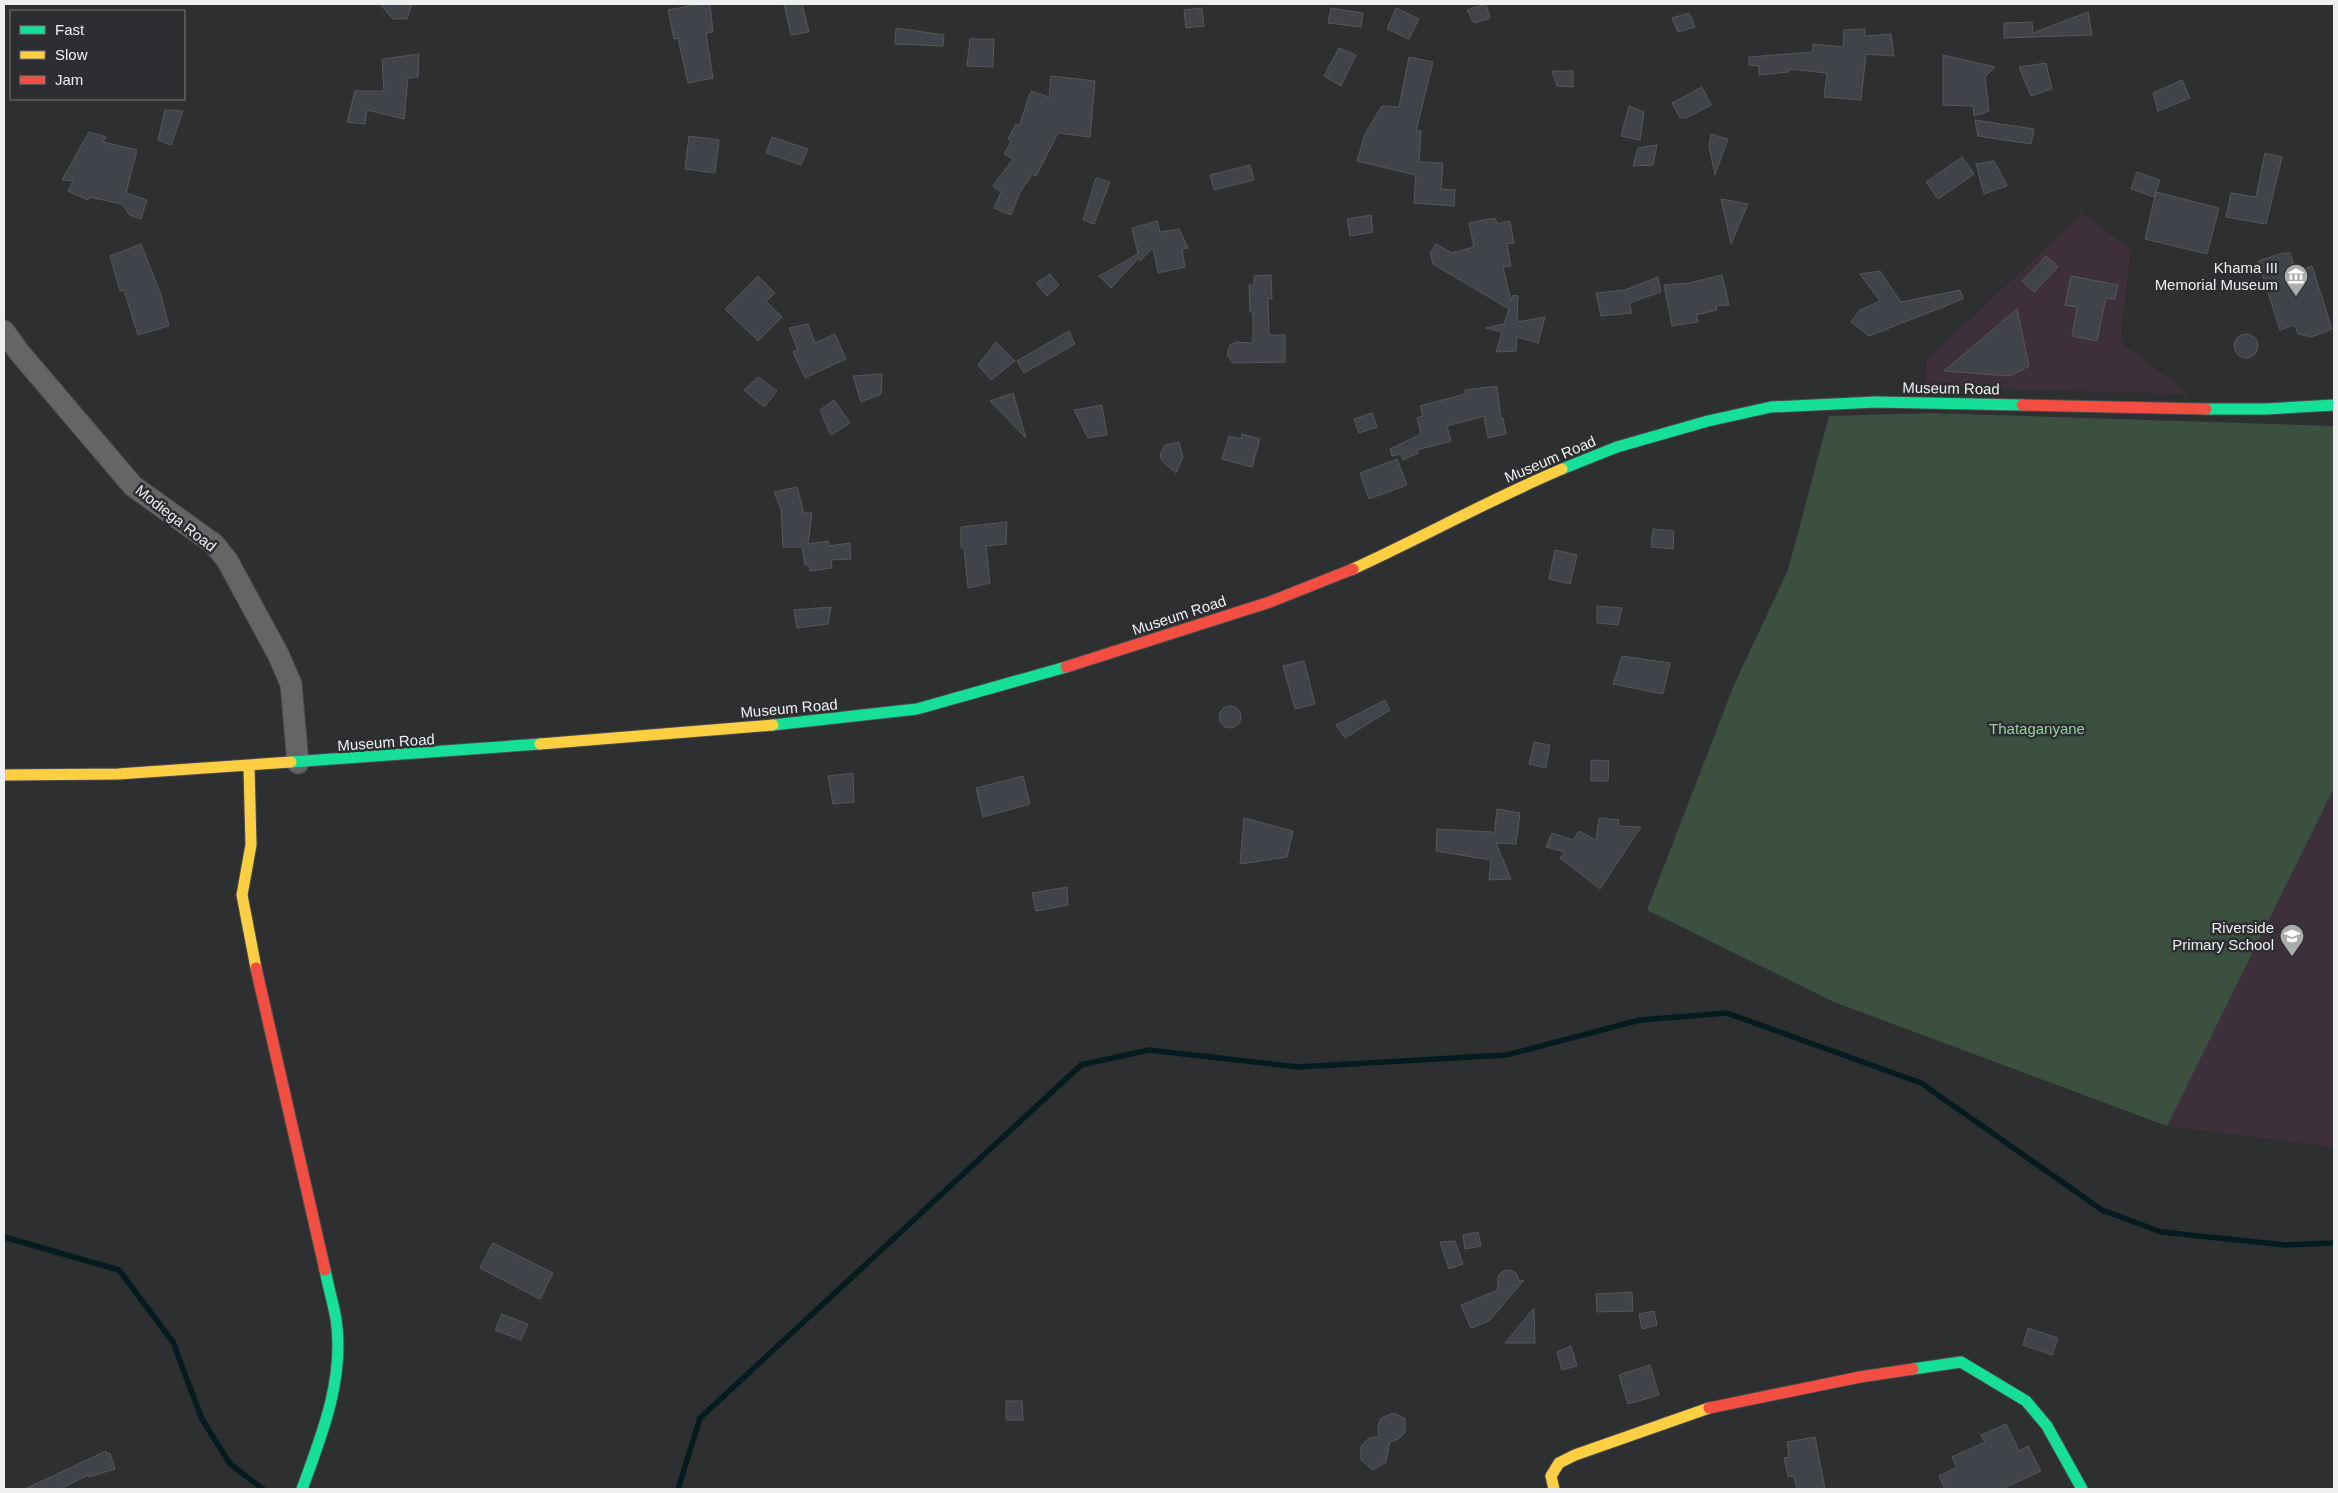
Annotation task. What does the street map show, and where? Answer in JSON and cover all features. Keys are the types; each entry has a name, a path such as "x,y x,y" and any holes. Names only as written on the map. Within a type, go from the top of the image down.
{"street":[{"name":"Modiega Road","path":"4,331 19,352 134,486 214,544 227,560 278,654 291,684 298,763"},
{"name":"Museum Road","path":"4,776 118,774 298,763 812,722 940,705 1270,602 1346,572 1406,545 1515,489 1568,466 1635,442 1771,407 1876,402 2223,409 2266,409 2334,405"},
{"path":"249,766 251,845 242,895 261,992 336,1319 338,1338 338,1373 327,1423 302,1489"},
{"path":"1554,1489 1551,1476 1559,1463 1709,1408 1860,1377 1961,1362 2026,1401 2047,1426 2082,1489"}],"shaded area":[{"path":"2082,214 2131,249 2120,342 2189,394 1924,387 1927,360"},
{"name":"Riverside Primary School","path":"2334,788 2334,1147 2167,1126"}],"green space":[{"name":"Thataganyane","path":"1931,413 2334,426 2334,788 2167,1126 1834,1002 1647,910 1734,685 1788,570 1829,416"}],"building":[{"path":"380,4 412,4 407,19 393,19"},
{"path":"710,4 713,32 706,33 713,78 688,83 678,38 674,39 668,10"},
{"path":"784,4 802,4 809,32 791,35"},
{"path":"1486,4 1490,18 1474,23 1467,10"},
{"path":"1202,8 1204,26 1186,28 1184,10"},
{"path":"1331,8 1363,13 1361,27 1328,23"},
{"path":"1396,8 1419,19 1409,39 1387,29"},
{"path":"2088,12 2092,35 2004,38 2004,23 2032,22 2033,33"},
{"path":"1689,13 1695,27 1678,32 1672,18"},
{"path":"896,28 944,35 943,46 895,44"},
{"path":"1865,29 1865,36 1891,34 1894,56 1866,54 1861,100 1824,97 1827,73 1789,69 1789,72 1759,75 1759,66 1749,65 1749,57 1812,52 1813,44 1843,47 1844,30"},
{"path":"970,39 994,39 993,67 967,66"},
{"path":"1339,48 1356,55 1341,86 1324,76"},
{"path":"419,54 418,77 408,78 404,119 367,110 365,124 347,122 355,91 384,91 382,59"},
{"path":"1943,55 1995,67 1985,77 1989,111 1974,116 1973,106 1943,105"},
{"path":"1409,57 1433,62 1416,131 1421,131 1419,162 1443,163 1441,189 1455,190 1454,206 1414,203 1416,175 1357,161 1365,134 1382,106 1399,107"},
{"path":"2046,63 2052,89 2031,96 2019,67"},
{"path":"1552,71 1573,71 1573,87 1557,86"},
{"path":"1051,76 1095,81 1090,137 1058,133 1036,176 1032,174 1019,194 1011,215 994,208 1001,192 993,186 1013,159 1004,154 1011,142 1008,139 1016,124 1019,126 1031,91 1049,97"},
{"path":"2182,80 2190,98 2158,111 2153,93"},
{"path":"1702,87 1711,105 1686,118 1680,118 1672,103"},
{"path":"1629,106 1644,112 1640,140 1621,136"},
{"path":"165,110 183,111 171,145 158,140"},
{"path":"1975,120 2034,129 2031,144 1978,136"},
{"path":"89,132 106,137 103,142 137,150 126,193 147,200 141,219 130,215 122,204 89,197 88,200 68,191 73,181 62,180"},
{"path":"1711,134 1728,139 1715,175 1709,146"},
{"path":"689,136 719,140 715,173 685,169"},
{"path":"772,137 808,149 801,165 766,153"},
{"path":"1657,145 1653,165 1633,166 1638,148"},
{"path":"2265,153 2282,157 2266,224 2226,217 2231,193 2256,197"},
{"path":"1962,157 1974,174 1938,199 1926,182"},
{"path":"1994,161 2007,186 1984,194 1976,164"},
{"path":"1250,165 1254,180 1214,190 1210,175"},
{"path":"2137,172 2160,180 2154,197 2131,189"},
{"path":"1096,178 1110,182 1094,224 1083,220"},
{"path":"2156,192 2219,208 2207,254 2145,239"},
{"path":"1721,199 1748,204 1731,244"},
{"path":"1371,215 1373,232 1350,236 1347,219"},
{"path":"1495,218 1497,224 1510,221 1514,243 1507,244 1511,266 1503,267 1511,301 1513,295 1518,296 1517,322 1545,317 1538,343 1517,337 1516,351 1496,352 1502,332 1486,328 1504,324 1509,309 1433,264 1430,253 1436,244 1452,253 1474,247 1469,223"},
{"path":"1157,221 1160,232 1179,229 1188,248 1182,249 1185,267 1158,273 1153,248 1140,261 1139,258 1111,288 1099,276 1138,254 1132,228"},
{"path":"141,244 160,292 169,326 138,335 124,290 120,291 110,256"},
{"name":"Khama III Memorial Museum","path":"2283,253 2290,253 2296,272 2312,266 2332,329 2311,337 2298,334 2295,325 2280,330 2258,261"},
{"path":"2046,256 2058,267 2034,292 2022,281"},
{"path":"1880,271 1901,302 1960,290 1963,299 1869,336 1851,322 1860,310 1880,301 1860,274"},
{"path":"1050,274 1059,285 1047,296 1036,283"},
{"path":"1271,275 1272,299 1268,298 1269,335 1285,335 1285,362 1233,363 1227,355 1230,345 1236,342 1253,343 1253,312 1250,312 1249,285 1254,285 1254,276"},
{"path":"1722,275 1729,305 1716,306 1717,310 1696,315 1698,322 1672,326 1664,285 1689,283"},
{"path":"758,276 775,293 766,301 782,317 758,341 725,309"},
{"path":"2071,276 2118,285 2115,299 2106,298 2097,341 2072,336 2077,307 2065,305"},
{"path":"1658,277 1661,292 1629,303 1632,313 1601,316 1596,293 1625,290"},
{"path":"2017,309 2029,366 2010,376 1944,371"},
{"path":"808,324 815,343 835,334 846,359 805,378 793,352 798,350 789,328"},
{"path":"1069,331 1075,344 1024,373 1017,361"},
{"path":"2246,334 2254,338 2258,346 2254,354 2246,358 2238,354 2234,346 2238,338"},
{"path":"996,342 1015,361 991,380 978,365"},
{"path":"882,374 881,394 861,402 853,376"},
{"path":"758,377 777,391 764,407 744,390"},
{"path":"1497,386 1501,419 1503,418 1506,434 1488,438 1484,416 1447,426 1451,441 1417,450 1418,453 1403,460 1400,454 1392,456 1390,449 1421,434 1417,418 1423,416 1420,406 1465,394 1465,390"},
{"path":"1013,393 1026,438 990,401"},
{"path":"834,400 850,423 831,435 820,410"},
{"path":"1102,405 1107,435 1088,438 1074,410"},
{"path":"1372,413 1377,427 1359,433 1354,419"},
{"path":"1242,434 1260,439 1252,467 1222,459 1229,436 1241,439"},
{"path":"1179,442 1183,457 1176,473 1162,461 1160,454 1165,445"},
{"path":"1397,459 1407,485 1369,499 1360,473"},
{"path":"797,487 804,513 812,513 808,544 828,541 829,546 850,543 851,559 831,560 832,568 810,571 809,565 805,565 802,547 783,547 781,509 774,492"},
{"path":"1007,522 1006,544 986,546 990,583 968,588 964,548 961,548 961,527"},
{"path":"1653,529 1674,531 1673,549 1651,547"},
{"path":"1555,550 1577,555 1570,584 1549,579"},
{"path":"1597,606 1622,608 1618,625 1597,623"},
{"path":"831,607 828,624 797,628 794,610"},
{"path":"1622,656 1670,663 1663,694 1613,684"},
{"path":"1304,661 1315,704 1295,709 1283,666"},
{"path":"1385,700 1390,710 1345,738 1336,725"},
{"path":"1230,706 1238,709 1241,717 1238,725 1230,728 1222,725 1219,717 1222,709"},
{"path":"1534,742 1550,745 1546,768 1529,764"},
{"path":"1591,760 1609,761 1608,781 1591,781"},
{"path":"853,773 854,802 833,804 828,776"},
{"path":"1023,776 1030,804 983,817 976,788"},
{"path":"1497,809 1520,813 1516,844 1496,843 1511,879 1489,880 1491,860 1436,851 1437,829 1492,832 1494,836"},
{"path":"1244,818 1293,831 1287,857 1240,864"},
{"path":"1599,818 1619,820 1618,826 1641,827 1600,889 1560,858 1565,852 1546,847 1552,833 1573,840 1579,831 1596,840"},
{"path":"1067,887 1068,905 1036,911 1032,893"},
{"path":"1478,1232 1481,1246 1465,1249 1463,1235"},
{"path":"1455,1241 1463,1264 1449,1269 1440,1242"},
{"path":"493,1243 553,1273 540,1299 480,1268"},
{"path":"1510,1270 1516,1273 1519,1281 1524,1280 1489,1321 1471,1328 1461,1305 1498,1290 1498,1276 1503,1271"},
{"path":"1632,1292 1633,1311 1597,1312 1596,1294"},
{"path":"1534,1308 1535,1343 1505,1343"},
{"path":"1654,1311 1657,1325 1642,1329 1639,1314"},
{"path":"502,1314 528,1324 521,1340 495,1330"},
{"path":"2028,1328 2058,1338 2052,1355 2023,1345"},
{"path":"1571,1346 1577,1366 1562,1370 1557,1352"},
{"path":"1650,1365 1659,1395 1628,1404 1619,1375"},
{"path":"1006,1401 1022,1401 1023,1420 1006,1420"},
{"path":"1394,1413 1405,1419 1405,1433 1398,1439 1390,1442 1386,1462 1373,1470 1361,1460 1361,1446 1368,1439 1379,1436 1378,1426 1381,1418"},
{"path":"2006,1424 2019,1451 2028,1446 2041,1471 2002,1489 1945,1489 1939,1476 1957,1467 1952,1457 1985,1442 1981,1435"},
{"path":"1815,1437 1825,1489 1797,1489 1794,1477 1788,1476 1784,1458 1789,1457 1787,1442"},
{"path":"106,1451 108,1454 110,1453 115,1469 89,1477 88,1475 60,1489 25,1489"}],"waterway":[{"path":"678,1489 700,1418 1081,1065 1149,1050 1298,1067 1506,1055 1640,1020 1727,1013 1921,1083 2102,1210 2161,1232 2285,1245 2334,1243"},
{"path":"4,1237 119,1270 173,1342 202,1419 230,1464 263,1489"}],"traffic: fast":[{"path":"1562,469 1617,447 1708,421 1771,407 1876,402 2022,405"},
{"path":"2206,409 2266,409 2334,405"},
{"path":"773,725 917,709 1066,667"},
{"path":"291,762 540,744"},
{"path":"302,1489 330,1406 337,1362 336,1319 325,1270"},
{"path":"1913,1369 1961,1362 2026,1401 2047,1426 2082,1489"}],"traffic: slow":[{"path":"1353,569 1562,469"},
{"path":"540,744 773,725"},
{"path":"4,775 118,774 291,762"},
{"path":"249,766 251,845 242,895 256,968"},
{"path":"1554,1489 1551,1476 1559,1463 1575,1455 1709,1408"}],"traffic: jam":[{"path":"2022,405 2206,409"},
{"path":"1066,667 1270,602 1353,569"},
{"path":"256,968 325,1270"},
{"path":"1709,1408 1860,1377 1913,1369"}],"place":[{"name":"Khama III Memorial Museum","path":"2296,297"},
{"name":"Riverside Primary School","path":"2292,957"}]}
